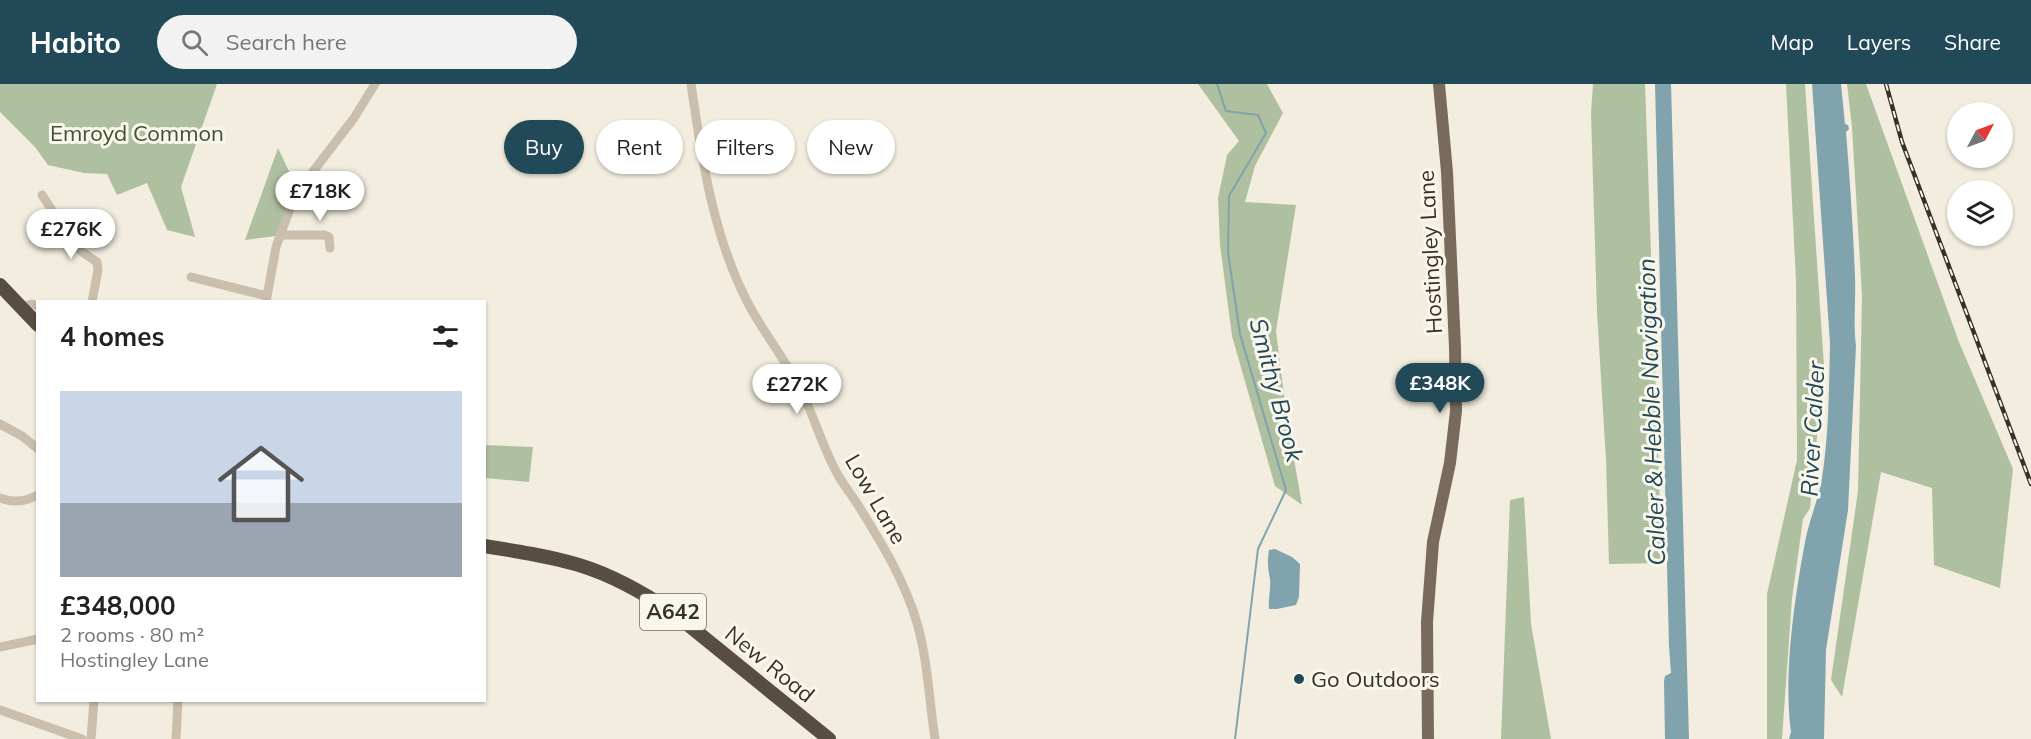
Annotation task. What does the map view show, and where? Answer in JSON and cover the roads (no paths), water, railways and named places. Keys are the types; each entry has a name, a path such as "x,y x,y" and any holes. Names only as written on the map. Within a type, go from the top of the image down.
{"highway":[{"path":"0,287 36,323"},
{"name":"New Road","path":"486,546 548,557 581,566 612,577 642,592 670,610 829,739"}],"main road":[{"name":"Hostingley Lane","path":"1428,739 1427,622 1433,542 1450,463 1456,411 1448,183 1439,84"}],"street":[{"path":"191,277 267,299 274,255 292,203 305,182 354,118 375,84"},
{"name":"Low Lane","path":"691,84 698,137 710,198 728,258 750,307 803,394 837,474 858,505 901,583 917,621 926,661 935,739"},
{"path":"42,195 60,225 82,252 97,262 98,270 92,300"},
{"path":"50,239 60,225"},
{"path":"280,235 324,235 329,237 330,248"},
{"path":"21,307 36,305"},
{"path":"0,424 22,436 36,447"},
{"path":"0,498 13,502 25,501 36,496"},
{"path":"0,648 36,639"},
{"path":"91,739 94,702"},
{"path":"176,739 178,702"},
{"path":"0,710 82,739"}],"water":[{"path":"1655,84 1671,84 1689,739 1665,739 1664,681 1665,676 1671,673"},
{"name":"River Calder","path":"1812,84 1841,84 1845,124 1849,129 1846,132 1854,258 1856,346 1848,510 1826,650 1824,739 1789,739 1791,732 1789,660 1794,609 1806,537 1821,484 1826,449 1829,396 1830,343"},
{"path":"1275,549 1292,557 1300,564 1299,597 1296,605 1269,609 1268,554 1269,550"}],"waterway":[{"name":"Smithy Brook","path":"1217,84 1226,111 1258,115 1266,133 1229,196 1228,252 1240,334 1286,490 1258,549 1235,739"}],"railway":[{"path":"1886,84 1902,142 2031,484"}],"place":[{"name":"Go Outdoors","path":"1299,679"}],"park label":[{"name":"Emroyd Common","path":"137,133"}],"water label":[{"name":"Calder & Hebble Navigation","path":"1652,412"}]}
